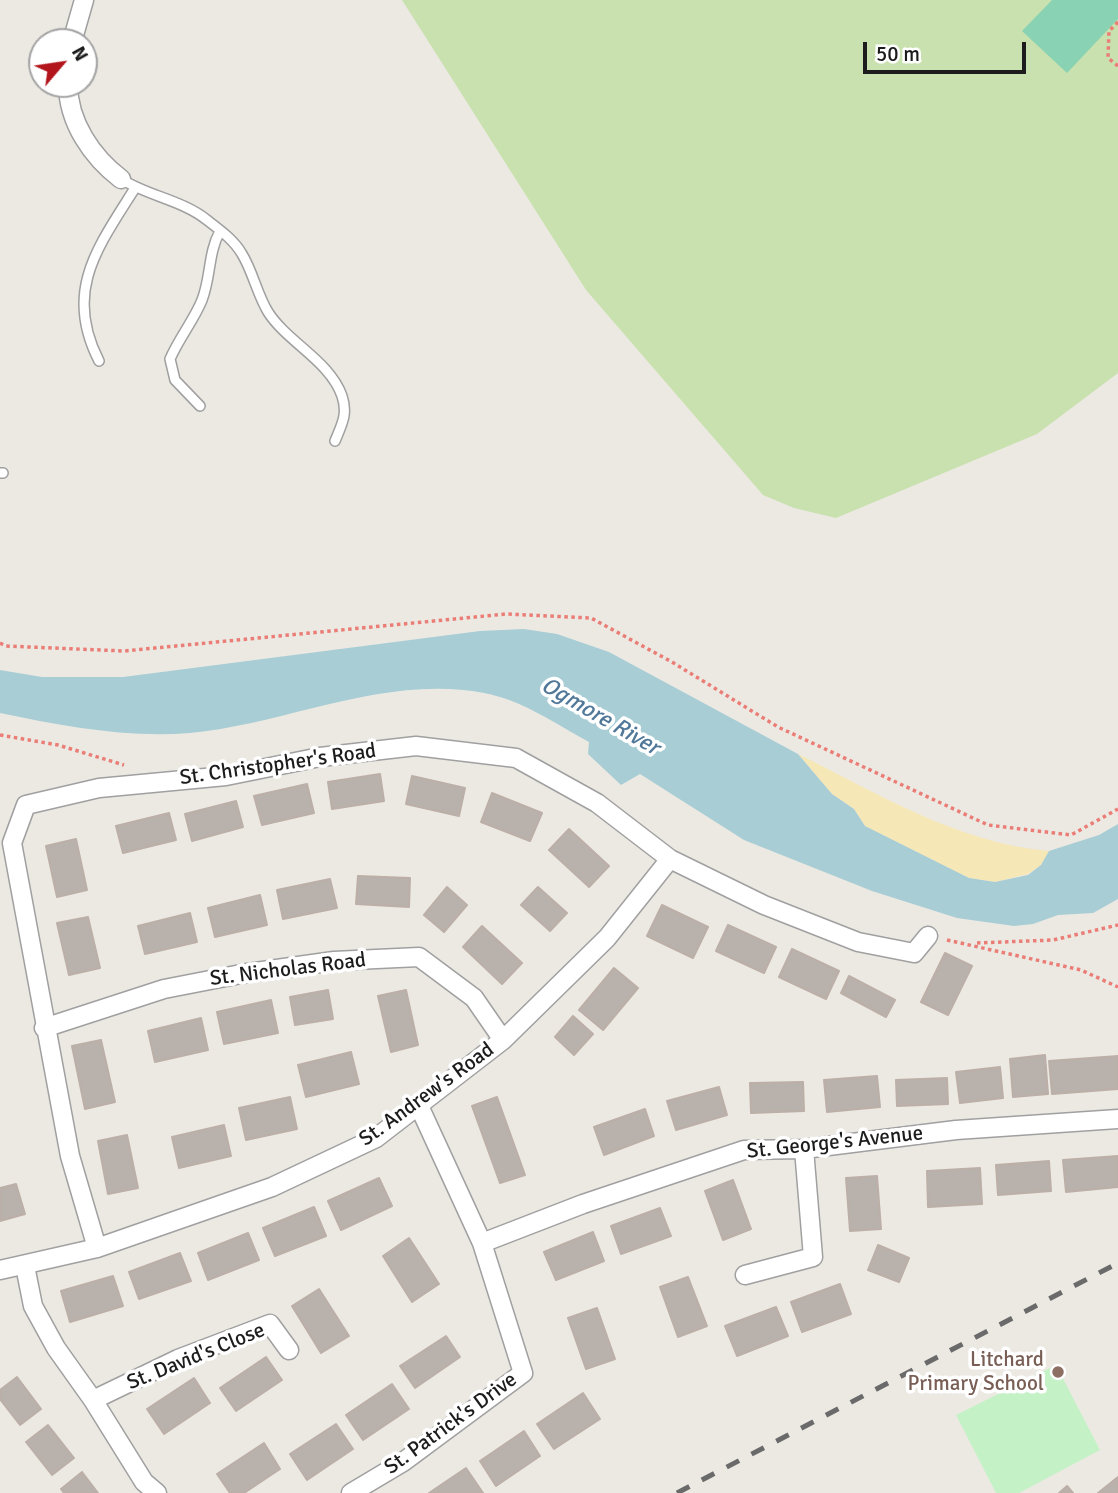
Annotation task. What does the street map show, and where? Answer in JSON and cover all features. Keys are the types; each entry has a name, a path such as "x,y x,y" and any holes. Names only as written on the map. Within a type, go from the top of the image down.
{"street":[{"path":"76,28 84,0"},
{"path":"71,98 74,117 101,164 128,183"},
{"name":"St. Christopher's Road","path":"97,1248 70,1156 44,1028 12,843 26,805 99,788 226,776 320,757 416,746 516,758 597,803 670,859 764,905 858,942 914,953 928,936"},
{"name":"St. Andrew's Road","path":"0,1270 97,1248 272,1187 376,1138 503,1040 607,938 670,859"},
{"name":"St. Nicholas Road","path":"44,1028 164,989 215,979 334,961 419,957 474,998 503,1040"},
{"name":"St. Patrick's Drive","path":"351,1493 402,1462 523,1373 482,1243 419,1106"},
{"name":"St. George's Avenue","path":"482,1243 583,1204 744,1150 804,1149 956,1130 1118,1119"},
{"path":"746,1275 813,1256 804,1149"},
{"path":"25,1266 33,1306 56,1348 93,1400 144,1482 158,1493"},
{"name":"St. David's Close","path":"93,1400 178,1359 270,1324 289,1350"}],"lane":[{"path":"99,361 88,339 82,312 85,288 96,252 128,183 176,202 220,231 242,253 269,313 320,366 341,393 346,415 335,441"},
{"path":"200,406 175,380 170,359 201,303 208,280 212,246 220,231"}],"path":[{"path":"1118,22 1110,30 1108,58 1118,66"},
{"path":"0,643 6,646 124,651 506,614 591,618 672,662 778,727 988,825 1071,835 1118,809"},
{"path":"0,735 58,745 130,766"},
{"path":"977,943 1053,940 1118,925"},
{"path":"928,936 1081,970 1118,987"}],"green space":[{"path":"402,0 1118,0 1118,373 1037,434 836,518 794,508 763,495 586,290"},
{"path":"1052,0 1118,0 1118,19 1067,73 1022,31"},
{"path":"1056,1365 1100,1450 1019,1493 996,1493 956,1415"}],"sand":[{"path":"798,754 889,800 951,827 1015,846 1049,851 1041,865 1028,874 995,882 969,878 865,826 854,809 832,794"}],"water":[{"name":"Ogmore River","path":"524,629 557,634 609,652 798,754 832,794 854,809 865,826 969,878 995,882 1028,875 1041,865 1049,851 1099,835 1118,824 1118,899 1093,913 1058,915 1033,924 1014,926 957,918 872,891 744,840 640,774 621,785 588,754 589,742 525,707 484,693 447,689 410,690 336,702 226,728 166,734 94,730 0,713 0,670 42,677 123,677 480,631"}],"building":[{"path":"380,774 384,801 332,809 328,782"},
{"path":"412,776 465,788 459,816 406,804"},
{"path":"307,784 314,813 262,825 254,796"},
{"path":"492,793 542,813 530,841 481,822"},
{"path":"236,801 243,827 192,841 185,814"},
{"path":"169,813 176,840 123,853 116,826"},
{"path":"569,829 609,866 589,887 549,850"},
{"path":"76,839 87,890 57,897 46,846"},
{"path":"358,876 410,878 409,907 356,904"},
{"path":"330,879 337,908 283,919 277,890"},
{"path":"447,887 467,905 444,932 424,915"},
{"path":"538,887 567,913 550,931 521,905"},
{"path":"260,895 267,925 215,937 208,908"},
{"path":"662,905 708,927 693,958 647,936"},
{"path":"190,913 197,942 145,954 138,926"},
{"path":"88,917 100,968 69,975 57,923"},
{"path":"728,925 776,947 764,973 716,951"},
{"path":"482,926 522,963 502,984 463,947"},
{"path":"792,949 839,971 826,999 779,977"},
{"path":"945,953 972,966 948,1015 921,1002"},
{"path":"614,968 638,988 603,1030 579,1010"},
{"path":"849,976 895,1000 886,1017 841,993"},
{"path":"328,990 333,1019 295,1025 290,997"},
{"path":"406,990 418,1045 391,1052 378,996"},
{"path":"271,1000 278,1033 224,1044 217,1012"},
{"path":"573,1016 593,1034 574,1055 555,1037"},
{"path":"201,1018 208,1050 155,1062 148,1031"},
{"path":"101,1040 115,1102 85,1109 72,1046"},
{"path":"351,1052 359,1084 306,1097 298,1065"},
{"path":"1045,1055 1048,1094 1013,1097 1010,1059"},
{"path":"1118,1056 1118,1089 1052,1094 1049,1061"},
{"path":"1000,1067 1003,1098 960,1103 956,1072"},
{"path":"877,1076 880,1107 827,1112 824,1080"},
{"path":"947,1078 948,1104 897,1106 896,1080"},
{"path":"803,1082 804,1111 751,1113 750,1083"},
{"path":"719,1087 727,1115 676,1130 667,1101"},
{"path":"290,1097 297,1129 246,1140 239,1108"},
{"path":"497,1097 525,1175 500,1183 472,1106"},
{"path":"645,1109 654,1136 604,1155 594,1127"},
{"path":"224,1125 231,1156 179,1168 172,1137"},
{"path":"127,1135 138,1188 108,1194 98,1141"},
{"path":"1118,1156 1118,1187 1066,1192 1063,1160"},
{"path":"1049,1161 1051,1191 998,1195 996,1165"},
{"path":"980,1168 982,1204 928,1207 927,1171"},
{"path":"877,1176 881,1229 850,1231 846,1178"},
{"path":"379,1178 392,1206 341,1230 328,1201"},
{"path":"733,1180 751,1229 723,1240 705,1191"},
{"path":"16,1184 25,1214 0,1221 0,1188"},
{"path":"314,1207 326,1236 275,1256 263,1228"},
{"path":"660,1208 671,1236 621,1254 611,1226"},
{"path":"593,1232 604,1261 556,1280 544,1252"},
{"path":"248,1233 259,1260 208,1280 198,1253"},
{"path":"409,1238 439,1284 412,1302 383,1256"},
{"path":"878,1245 909,1258 899,1282 868,1270"},
{"path":"180,1253 191,1281 139,1299 129,1272"},
{"path":"113,1276 123,1306 70,1322 61,1291"},
{"path":"688,1277 707,1326 678,1337 660,1287"},
{"path":"840,1284 851,1314 802,1332 791,1302"},
{"path":"319,1289 349,1336 321,1353 292,1306"},
{"path":"776,1307 788,1336 737,1356 725,1326"},
{"path":"597,1308 615,1359 586,1369 568,1318"},
{"path":"446,1336 460,1357 415,1388 400,1366"},
{"path":"266,1357 282,1380 236,1411 220,1388"},
{"path":"17,1377 41,1409 20,1425 0,1399 0,1390"},
{"path":"194,1378 210,1403 164,1434 147,1409"},
{"path":"392,1384 409,1409 363,1440 346,1415"},
{"path":"583,1393 600,1419 554,1449 537,1424"},
{"path":"336,1424 353,1449 307,1480 290,1454"},
{"path":"48,1425 74,1458 52,1475 26,1442"},
{"path":"524,1431 540,1456 496,1486 480,1461"},
{"path":"264,1443 280,1469 244,1493 230,1493 217,1474"},
{"path":"466,1468 483,1493 429,1493"},
{"path":"82,1472 98,1493 64,1493 61,1489"},
{"path":"1118,1477 1118,1493 1098,1493"},
{"path":"1067,1486 1073,1493 1059,1493"}],"railway":[{"path":"677,1493 1118,1263"}],"place":[{"name":"Litchard Primary School","path":"1058,1372"}]}
